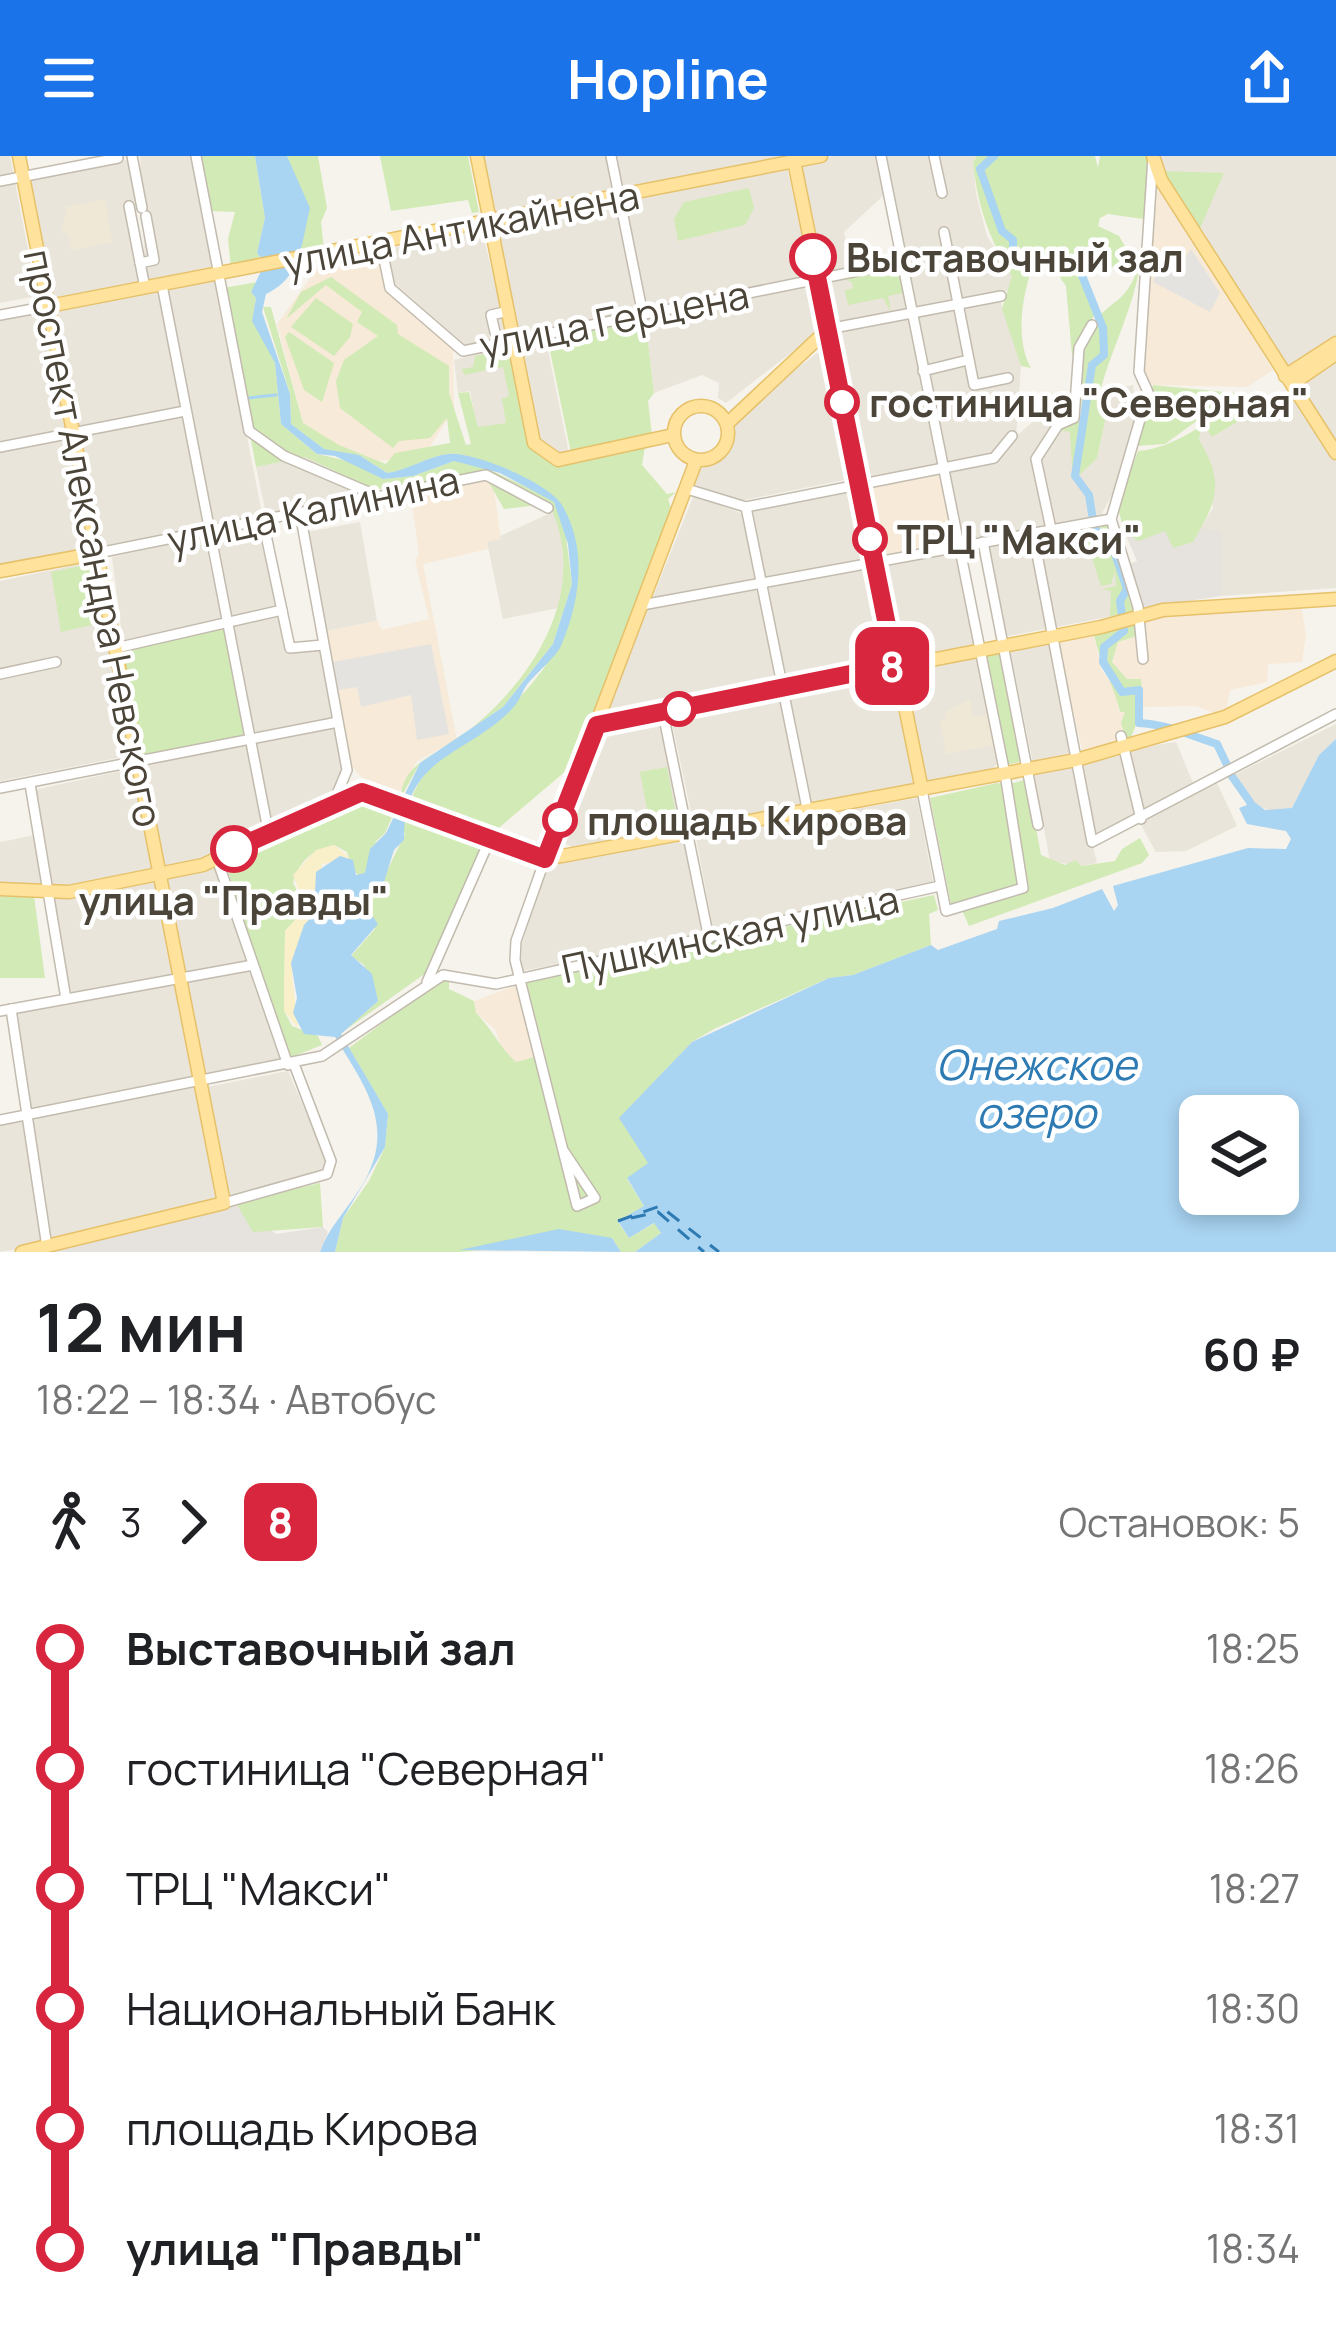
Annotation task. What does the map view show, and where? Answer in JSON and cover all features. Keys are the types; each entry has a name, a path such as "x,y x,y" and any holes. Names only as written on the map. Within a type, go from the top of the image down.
{"main road":[{"name":"проспект Александра Невского","path":"19,156 224,1203"},
{"path":"477,156 534,443 558,460 673,435 692,409 718,409 813,345"},
{"name":"улица Антикайнена","path":"50,306 219,277 821,156"},
{"path":"1153,156 1161,180 1336,453"},
{"path":"793,159 922,790"},
{"path":"545,859 696,461 723,448 729,422 827,329"},
{"path":"1288,380 1336,343"},
{"path":"813,345 833,357"},
{"path":"1288,380 1336,354"},
{"path":"718,409 729,422"},
{"path":"673,435 679,453 696,461"},
{"name":"улица Калинина","path":"0,572 98,553"},
{"path":"597,725 1190,607 1336,599"},
{"path":"0,890 46,893 217,859 268,830 353,793 394,802 545,859 1076,760 1122,741 1165,735 1249,708 1336,661"},
{"path":"22,1252 224,1203"}],"street":[{"path":"132,156 154,260 140,263"},
{"path":"196,156 249,431 284,456 373,494"},
{"path":"610,156 643,315"},
{"path":"880,156 1005,774 1023,888 946,911 922,790"},
{"path":"934,156 942,193"},
{"path":"1143,659 1106,520 1148,392 1139,372 1153,156"},
{"path":"0,181 118,158"},
{"path":"129,206 145,288"},
{"path":"944,232 974,385 1008,378"},
{"name":"улица Герцена","path":"381,245 389,283 463,351 902,262"},
{"path":"162,285 268,830"},
{"path":"827,329 1001,296"},
{"path":"0,315 50,306"},
{"path":"495,332 491,315 509,311"},
{"path":"1051,529 1036,459 1058,424 1074,418 1078,348 1092,325"},
{"path":"923,370 968,361"},
{"path":"0,447 185,411"},
{"path":"687,489 746,507 994,458 1012,436"},
{"name":"улица Калинина","path":"98,553 485,475 548,508"},
{"path":"746,507 808,813"},
{"path":"300,513 353,793"},
{"path":"642,605 1106,520"},
{"path":"263,521 292,651 323,645"},
{"path":"1033,533 1092,842 1336,714"},
{"path":"985,542 1038,825"},
{"path":"116,648 282,610"},
{"path":"0,674 56,662"},
{"path":"663,712 709,939"},
{"path":"0,788 338,722"},
{"path":"1122,741 1141,819"},
{"path":"348,774 369,794"},
{"path":"333,801 348,774"},
{"path":"30,784 66,999"},
{"path":"555,834 577,853"},
{"path":"0,1120 291,1064 335,1049 427,982 490,839"},
{"path":"217,859 253,965 331,1161 322,1179 224,1203"},
{"path":"545,859 516,941 519,977 577,1206 595,1198 563,1150"},
{"name":"Пушкинская улица","path":"427,982 448,974 482,985 940,886"},
{"path":"47,1248 6,1010 253,965"}],"shaded area":[{"path":"0,156 10,156 37,296 0,303"},
{"path":"140,156 192,156 213,272 146,284"},
{"path":"482,156 607,156 613,191 495,216"},
{"path":"612,156 788,156 788,158 621,193"},
{"path":"833,156 878,156 885,194 844,232 851,269 822,275 800,165"},
{"path":"884,156 977,156 973,162 976,194 987,236 1012,276 1010,290 914,311"},
{"path":"1157,156 1336,156 1336,339 1287,368"},
{"path":"131,159 142,286 54,303 30,179"},
{"path":"787,168 811,276 646,310 624,202"},
{"path":"1153,179 1159,180 1273,370 1247,387 1153,385 1139,372"},
{"path":"105,199 112,242 71,250 68,233 61,234 67,207"},
{"path":"616,204 639,312 518,339 497,227"},
{"path":"482,230 508,338 465,345 395,284 387,249"},
{"path":"1191,249 1220,293 1210,312 1153,282 1158,270 1179,265"},
{"path":"366,252 382,266 387,288 453,347 454,409 424,456 379,461 338,445 303,423 277,324 323,261"},
{"path":"900,265 908,312 831,326 823,281"},
{"path":"217,280 262,514 212,525 166,289"},
{"path":"813,282 823,328 726,403 718,398 719,383 702,375 654,393 645,317"},
{"path":"161,290 180,408 75,427 58,310"},
{"path":"999,297 1021,366 1016,436 1035,420 1070,432 1097,458 1112,389 1133,385 1137,414 1118,484 1100,517 961,544 915,315"},
{"path":"45,312 68,430 0,442 0,318"},
{"path":"908,318 939,466 862,478 832,332"},
{"path":"546,341 569,453 558,455 538,437 521,347"},
{"path":"510,346 528,429 477,427 470,391 458,393 454,360"},
{"path":"817,353 829,359 854,478 734,502 691,485 697,470 717,460 733,442 734,418"},
{"path":"1336,357 1336,443 1299,389 1301,380"},
{"path":"1289,390 1336,462 1336,588 1221,596 1221,532 1201,528 1213,508 1199,440 1202,423 1243,396 1261,406"},
{"path":"184,415 204,525 102,546 76,437"},
{"path":"69,438 91,548 0,566 0,450"},
{"path":"305,457 366,486 362,492 266,514 256,467"},
{"path":"941,470 955,544 878,559 863,483"},
{"path":"482,478 493,483 501,539 487,542 488,549 423,564 457,740 417,761 398,796 369,786 351,765 327,631 377,621 382,630 429,619 415,560 419,555 410,489"},
{"path":"853,487 868,560 766,578 753,510"},
{"path":"694,495 746,515 759,579 652,599"},
{"path":"555,511 567,560 563,607 503,619 487,542"},
{"path":"1105,521 1135,612 1003,637 988,547"},
{"path":"360,522 377,621 327,631 308,532"},
{"path":"1201,528 1221,531 1221,596 1143,608 1130,564 1137,561 1125,533 1165,531 1193,542"},
{"path":"258,530 277,606 230,617 215,539"},
{"path":"204,537 222,620 123,642 112,557"},
{"path":"956,549 977,645 900,660 879,564"},
{"path":"90,562 133,755 0,781 0,581"},
{"path":"871,564 890,660 787,681 766,585"},
{"path":"760,586 779,682 610,716 606,710 643,608"},
{"path":"1301,605 1306,635 1302,662 1268,664 1267,682 1230,690 1225,717 1196,706 1143,707 1141,679 1127,679 1112,663 1118,642 1136,636 1135,624 1150,616"},
{"path":"278,611 290,652 315,648 323,654 335,717 250,739 229,622"},
{"path":"1094,635 1101,669 1115,689 1119,712 1125,711 1125,744 1083,753 1057,641"},
{"path":"1051,642 1070,755 1033,763 1010,650"},
{"path":"431,644 449,734 417,740 411,695 361,707 357,687 338,690 333,662"},
{"path":"976,655 1000,761 988,773 927,784 905,670"},
{"path":"890,671 915,788 812,809 789,692"},
{"path":"780,697 804,808 694,826 671,718"},
{"path":"970,699 972,717 987,714 993,745 946,754 940,721 946,719 945,712"},
{"path":"660,716 681,828 577,850 563,842 558,834 597,731"},
{"path":"1336,724 1336,739 1319,755 1292,808 1275,812 1255,805 1234,775"},
{"path":"335,726 345,771 332,799 269,823 255,742"},
{"path":"1176,742 1195,788 1143,814 1128,749"},
{"path":"248,746 262,827 206,858 167,867 162,863 144,765"},
{"path":"1123,755 1136,818 1096,836 1081,765"},
{"path":"1074,767 1097,863 1080,866 1050,861 1034,775"},
{"path":"135,768 155,871 47,889 34,790"},
{"path":"1217,783 1237,826 1186,851 1156,852 1140,823"},
{"path":"917,798 934,887 714,935 696,838"},
{"path":"35,835 42,886 0,885 0,842"},
{"path":"683,838 705,937 521,971 522,944 548,865"},
{"path":"218,869 248,963 184,976 164,880"},
{"path":"158,878 176,974 71,994 48,896"},
{"path":"252,969 282,1061 202,1076 184,979"},
{"path":"526,982 546,1054 516,1062 502,1050 495,1029 476,1013 474,1001"},
{"path":"175,983 193,1079 30,1109 14,1014"},
{"path":"288,1071 328,1163 321,1176 227,1201 207,1087"},
{"path":"194,1087 221,1201 50,1242 30,1118"},
{"path":"25,1121 43,1245 0,1252 0,1125"},
{"path":"236,1203 276,1234 323,1227 328,1232 320,1252 47,1252"}],"green space":[{"path":"199,156 255,156 265,218 257,253 265,263 231,268 228,239 235,212 210,211"},
{"path":"287,156 318,156 327,208 321,222 324,250 304,254 298,241 304,233"},
{"path":"380,156 468,156 479,212 472,213 468,200 391,211"},
{"path":"977,156 1095,156 1098,168 1100,156 1150,156 1152,197 1143,219 1108,214 1100,218 1098,226 1119,236 1132,258 1123,266 1084,269 1095,314 1072,355 1066,286 1059,276 1032,268 1022,318 1023,345 1031,368 1021,366 1002,309 1012,276 981,207 973,162"},
{"path":"1162,171 1224,173 1198,233"},
{"path":"749,188 754,208 745,225 678,241 674,219 684,202"},
{"path":"1140,264 1101,388 1112,389 1097,458 1073,481 1070,432 1048,428 1081,421 1083,358 1089,334 1100,315 1123,295"},
{"path":"898,267 903,293 888,296 891,312 883,298 848,305 845,290 853,288 852,282 841,278"},
{"path":"331,277 397,325 398,334 449,366 449,393 466,445 471,444 458,393 469,392 478,427 506,423 502,399 509,396 503,367 464,375 462,369 473,367 475,356 508,349 528,438 551,462 645,447 642,465 667,494 676,492 668,499 671,508 580,753 570,765 577,763 572,774 566,775 567,770 494,832 414,803 412,797 433,765 510,707 551,658 574,602 573,540 556,499 492,464 448,454 387,473 359,455 325,450 291,424 290,394 263,307 271,307 303,423 339,445 386,464 395,453 450,443 447,418 430,438 399,441 393,448 340,408 336,381 344,360 378,336 357,322 362,312 326,285 286,319 301,292"},
{"path":"258,282 251,292 256,298 253,316 275,363 281,424 317,454 352,462 383,479 413,476 454,461 480,465 554,502 564,522 572,584 553,644 503,707 465,732 511,690 548,633 563,570 560,537 549,504 504,509 483,472 362,492 365,485 305,457 256,467 223,288"},
{"path":"316,298 353,324 350,337 334,356 291,327"},
{"path":"645,317 654,393 648,401 652,435 571,453 548,341"},
{"path":"289,332 334,363 322,402 304,390 285,337"},
{"path":"1153,385 1235,393 1165,444 1136,446"},
{"path":"1243,397 1252,413 1212,437 1203,425"},
{"path":"1202,425 1199,440 1212,468 1215,492 1193,542 1173,548 1165,531 1139,541 1125,533 1117,506 1138,451 1166,444"},
{"path":"1111,523 1136,606 1134,612 1110,616 1111,591 1102,589 1116,586 1115,571 1111,584 1101,586 1082,527"},
{"path":"90,564 101,623 61,632 51,572"},
{"path":"1135,624 1137,636 1118,642 1112,662 1127,679 1141,679 1143,707 1128,745 1121,723 1125,712 1120,712 1094,635"},
{"path":"223,626 247,740 191,746 142,759 121,648"},
{"path":"1001,652 1021,762 1005,765 985,655"},
{"path":"438,751 420,763 401,797 407,776 414,768 422,761"},
{"path":"667,767 678,825 651,831 640,772"},
{"path":"1027,779 1041,855 1065,865 1076,860 1081,866 1115,861 1122,849 1140,838 1149,855 1142,863 969,926 962,910 1029,888 1010,784"},
{"path":"1004,784 1021,886 951,904 930,798"},
{"path":"354,796 396,808 385,833 374,843 383,839 388,847 374,873 373,845 366,873 360,876 351,869 347,852 334,845 307,858 296,875 293,883 306,908 285,931 284,1011 292,1026 318,1036 322,1045 292,1057 286,1055 226,865"},
{"path":"405,812 483,843 433,968 340,1034 378,1001 364,965 351,956 375,929 359,897 378,889 405,834 402,830 402,839 394,845 392,830"},
{"path":"0,894 34,896 45,978 0,978"},
{"path":"934,895 938,910 929,914 931,945 853,975 829,978 714,1029 692,1042 620,1118 649,1163 627,1179 644,1206 618,1222 629,1238 655,1223 661,1233 635,1252 621,1252 612,1238 460,1252 335,1252 343,1218 385,1147 388,1114 349,1048 426,990 449,979 449,989 474,1001 476,1013 516,1062 545,1054 526,982"},
{"path":"320,1183 323,1227 253,1232 236,1203"}],"sand":[{"path":"334,845 350,858 322,864 314,914 292,976 298,1028 284,1011 285,931 306,909 293,875 316,850"}],"water":[{"path":"255,156 287,156 310,208 293,269 266,294 262,312 290,394 291,424 324,449 359,455 387,473 448,454 510,470 542,487 562,505 578,557 577,593 558,651 512,709 426,774 414,790 404,840 394,850 383,885 359,898 378,924 351,955 372,974 378,1001 341,1034 388,1114 385,1147 343,1218 335,1252 320,1252 371,1168 377,1129 367,1093 335,1037 304,1034 293,1013 297,998 291,963 304,925 314,914 316,872 340,856 353,860 356,875 365,873 370,849 386,833 420,763 503,707 553,644 572,584 568,544 554,502 500,473 454,461 413,476 383,479 335,456 317,454 281,424 275,363 252,321 256,298 251,292 265,263 257,253 265,218"},
{"name":"Онежское озеро","path":"1336,739 1336,1252 635,1252 661,1233 654,1223 629,1238 618,1221 644,1206 627,1178 648,1163 619,1118 692,1042 829,978 853,975 931,945 938,950 997,929 999,921 1053,908 1102,889 1114,911 1118,905 1113,886 1248,848 1286,849 1291,839 1286,831 1247,824 1239,808 1247,805 1244,794 1265,810 1292,808 1319,755"},
{"path":"559,1229 612,1238 621,1252 459,1250"}],"waterway":[{"path":"994,156 980,169 1002,231 1013,240 1013,255 1079,268 1103,328 1104,355 1092,365 1075,476 1089,495 1094,527 1114,551 1127,589 1120,601 1124,631 1104,647 1103,662 1122,692 1139,690 1139,723 1217,744 1228,767"},
{"path":"248,398 276,395"},
{"path":"1231,775 1250,802"}],"ferry route":[{"path":"618,1221 660,1206 719,1252"},
{"path":"631,1218 658,1212 704,1252"}],"bus line":[{"name":"8","path":"234,849 362,792 545,859 597,725 895,665 813,257"}],"place":[{"name":"Выставочный зал","path":"813,257"},
{"name":"гостиница \"Северная\"","path":"842,402"},
{"name":"ТРЦ \"Макси\"","path":"870,539"},
{"name":"площадь Кирова","path":"560,820"},
{"name":"улица \"Правды\"","path":"234,849"}]}
